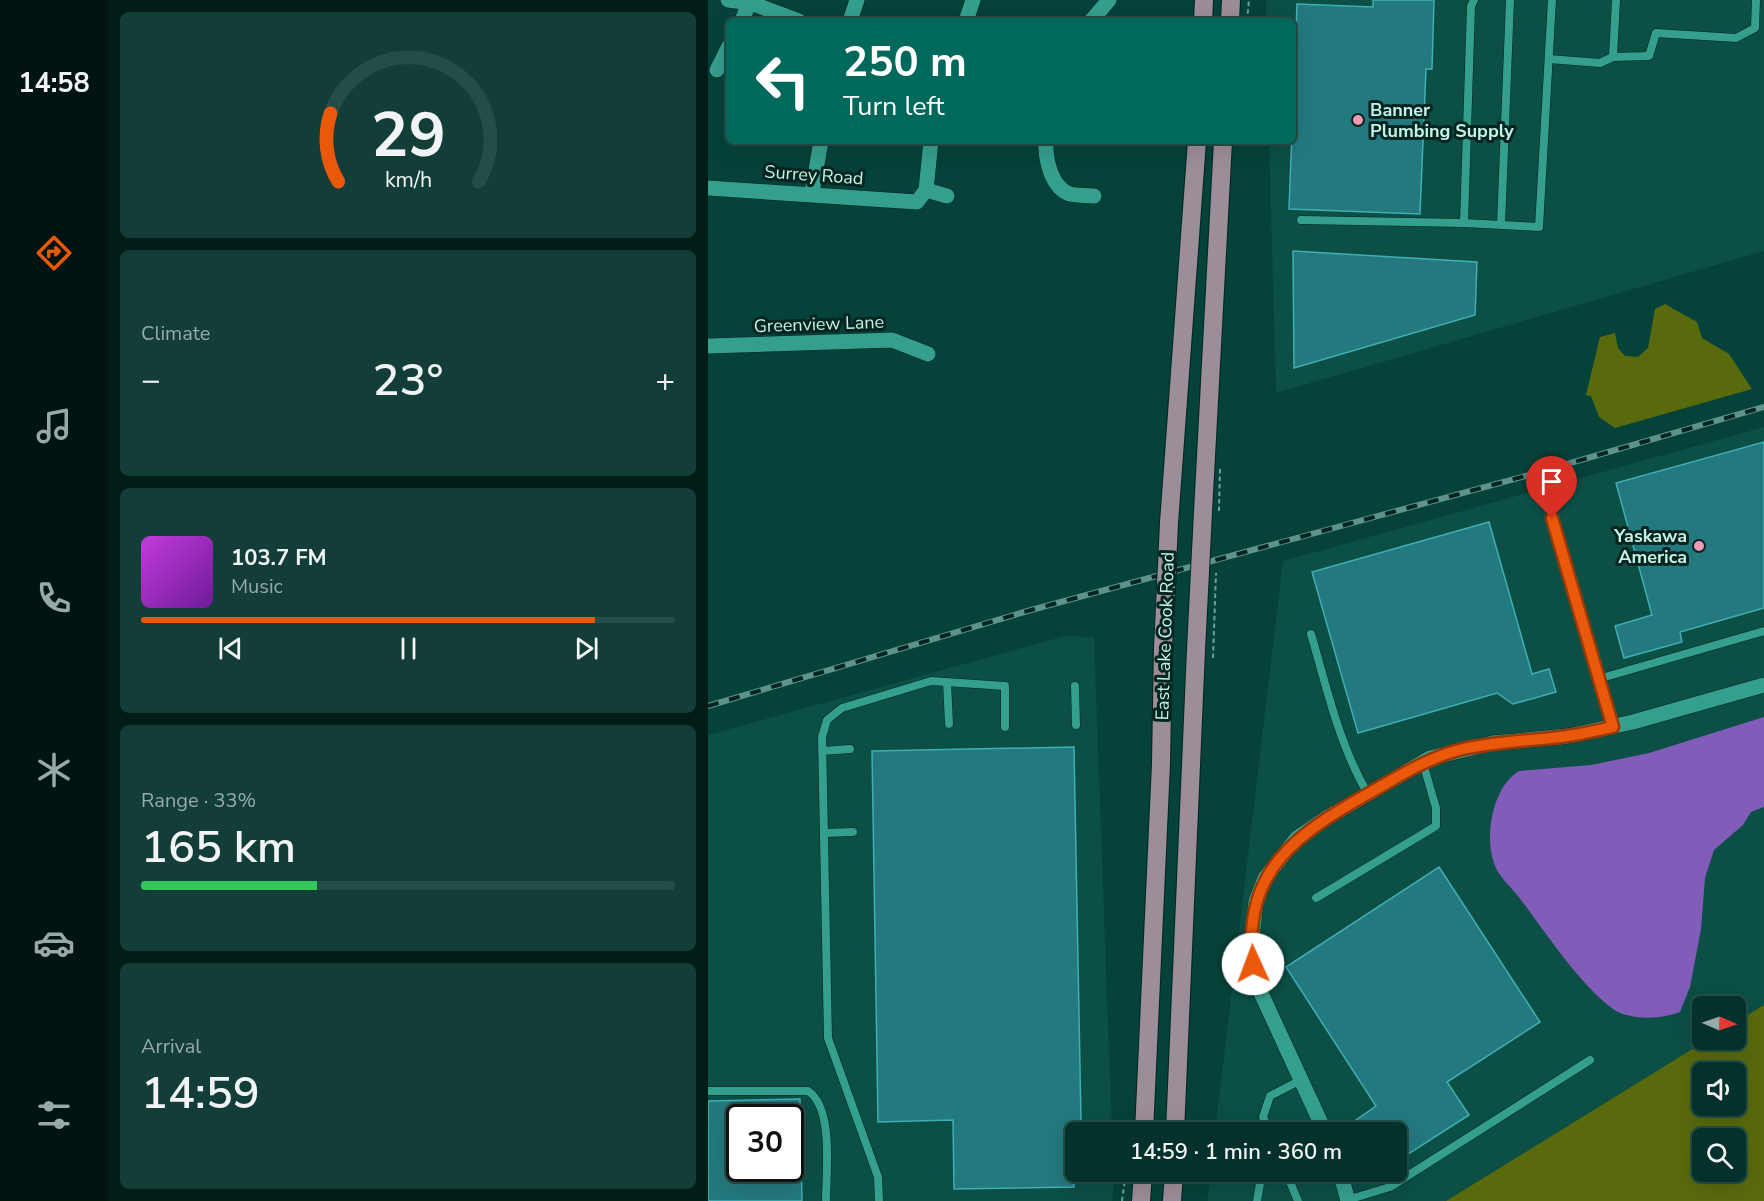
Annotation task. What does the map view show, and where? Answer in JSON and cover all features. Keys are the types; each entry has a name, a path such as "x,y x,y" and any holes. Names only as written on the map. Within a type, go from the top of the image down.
{"main road":[{"path":"1203,18 1204,0"},
{"path":"1230,18 1231,0"},
{"name":"East Lake Cook Road","path":"1144,1122 1161,764 1163,648 1169,523 1197,144"},
{"name":"East Lake Cook Road","path":"1175,1122 1196,650 1222,144"},
{"path":"1142,1201 1143,1182"},
{"path":"1172,1201 1173,1182"}],"street":[{"path":"728,0 751,1 792,18"},
{"path":"851,18 857,0"},
{"path":"967,18 973,0"},
{"path":"1094,18 1109,0"},
{"path":"743,18 751,1"},
{"path":"717,70 726,52"},
{"path":"812,193 820,144"},
{"path":"921,196 930,144"},
{"path":"1046,144 1045,155 1054,180 1068,194 1094,196"},
{"name":"Surrey Road","path":"708,188 947,196"},
{"name":"Greenview Lane","path":"708,346 892,340 928,354"},
{"path":"1320,1122 1255,980 1251,949 1256,901 1265,878 1297,838 1423,763 1459,750 1493,743 1569,736 1613,727 1764,685"},
{"path":"1343,1182 1348,1201"}],"lane":[{"path":"1464,223 1471,6 1474,0"},
{"path":"1501,225 1510,0"},
{"path":"1301,220 1539,227 1552,0"},
{"path":"1613,57 1616,0"},
{"path":"1549,59 1600,63 1613,57 1649,56 1656,33 1736,38 1755,28 1756,0"},
{"path":"1552,518 1613,727"},
{"path":"1598,679 1764,631"},
{"path":"1311,634 1341,737 1353,769 1368,794"},
{"path":"879,1201 878,1177 828,1038 822,751 827,720 842,708 931,681 1005,687 1005,727"},
{"path":"947,682 949,724"},
{"path":"1075,686 1076,725"},
{"path":"822,751 850,749"},
{"path":"1317,898 1436,826 1436,808 1423,763"},
{"path":"824,833 854,832"},
{"path":"1348,1201 1390,1187 1590,1060"},
{"path":"1265,1122 1263,1117 1270,1096 1301,1080"},
{"path":"708,1091 808,1090 815,1095 826,1130 826,1201"},
{"path":"1257,1201 1260,1182"},
{"path":"1290,1182 1298,1201"}],"path":[{"path":"1247,18 1249,0"},
{"path":"1122,1201 1125,1182"}],"shaded area":[{"path":"1266,0 1764,0 1764,251 1276,393 1269,144 1296,144 1296,18 1266,18"},
{"path":"1764,427 1764,1005 1746,1016 1746,996 1692,996 1692,1049 1446,1201 1207,1201 1210,1182 1407,1182 1407,1122 1216,1122 1283,561"},
{"path":"1065,636 1094,637 1112,1122 1065,1122 1065,1182 1114,1182 1113,1201 708,1201 708,735"},
{"path":"1764,717 1764,807 1751,812 1743,825 1714,850 1705,878 1701,929 1690,987 1680,1012 1646,1018 1620,1013 1587,985 1498,872 1491,852 1490,839 1497,800 1510,778 1519,771 1591,765 1649,753"}],"green space":[{"path":"1665,304 1697,322 1702,338 1729,354 1752,389 1615,428 1599,417 1591,396 1586,395 1600,337 1615,333 1618,348 1625,356 1638,357 1648,348 1655,309"},
{"path":"1764,1005 1764,1201 1446,1201 1692,1049 1746,1050 1746,1016"}],"building":[{"name":"Banner Plumbing Supply","path":"1373,0 1434,0 1432,69 1426,69 1420,214 1289,209 1292,144 1296,144 1297,4 1373,7"},
{"path":"1293,251 1477,262 1475,315 1294,368"},
{"name":"Yaskawa America","path":"1764,442 1764,608 1680,632 1682,642 1624,658 1615,626 1652,615 1616,483"},
{"path":"1489,522 1532,674 1549,669 1556,692 1513,704 1497,693 1358,733 1312,572"},
{"path":"1074,747 1081,1121 1065,1122 1065,1182 1074,1182 1074,1187 954,1189 953,1120 878,1122 872,751"},
{"path":"1439,867 1540,1022 1447,1082 1469,1115 1407,1155 1407,1122 1357,1122 1356,1120 1376,1106 1286,967"},
{"path":"800,1099 800,1104 726,1104 726,1182 802,1182 802,1201 708,1201 708,1101"}],"railway":[{"path":"708,706 1024,612 1529,475 1764,407"}],"place":[{"name":"Banner Plumbing Supply","path":"1358,120"},
{"name":"Yaskawa America","path":"1699,546"}],"route":[{"path":"1253,964 1251,949 1253,920 1256,901 1265,878 1297,838 1328,817 1431,759 1459,750 1493,743 1569,736 1613,727 1552,518"}]}
